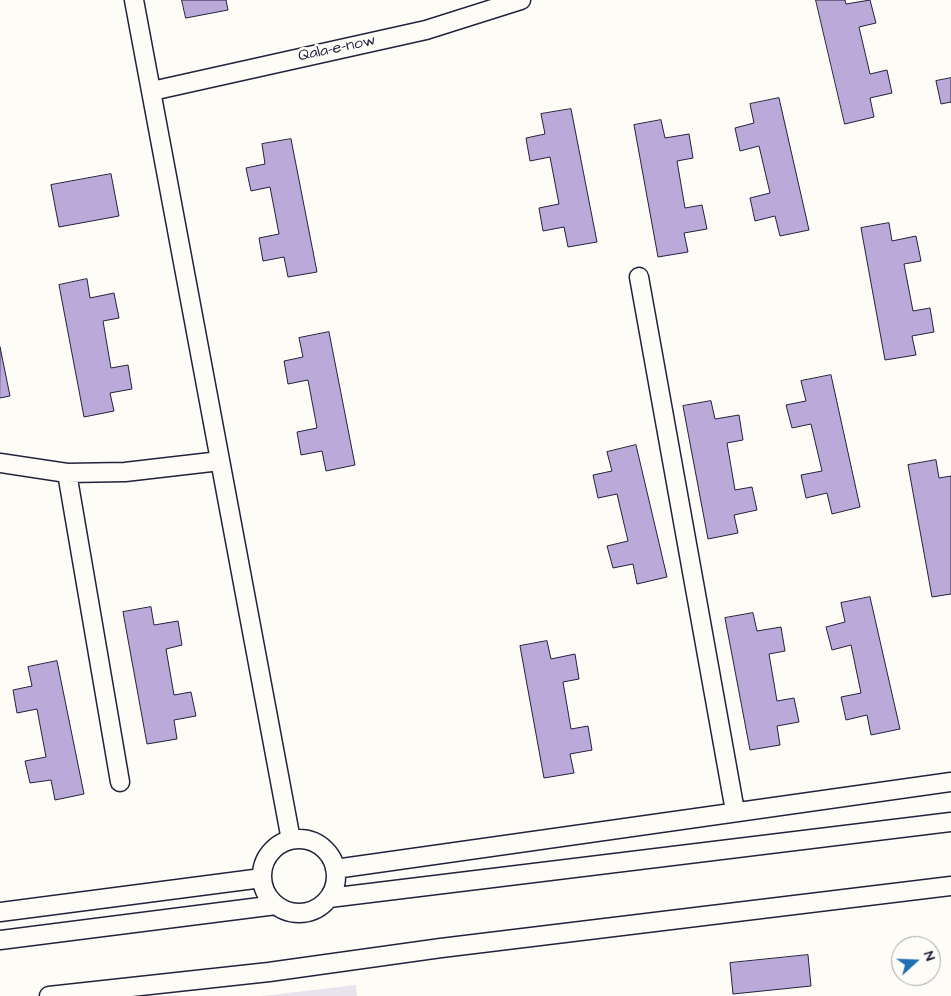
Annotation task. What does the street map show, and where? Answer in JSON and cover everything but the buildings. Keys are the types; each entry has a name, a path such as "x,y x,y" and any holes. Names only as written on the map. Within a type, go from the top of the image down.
{"street":[{"path":"134,0 291,840"},
{"name":"Qala-e-now","path":"152,91 426,30 521,0"},
{"path":"639,276 735,811"},
{"path":"0,463 67,473 124,472 220,461"},
{"path":"67,473 120,782"},
{"path":"335,869 951,782"},
{"path":"329,898 951,822"},
{"path":"291,840 313,842 323,848 330,857 335,869 334,889 329,898 322,905 304,913 284,910 276,905 264,889 262,878 265,862 275,848 291,840"},
{"path":"0,912 262,878"},
{"path":"49,996 269,972 441,948 951,886"},
{"path":"0,940 276,905"}],"shaded area":[{"path":"356,985 357,996 262,996"}]}
